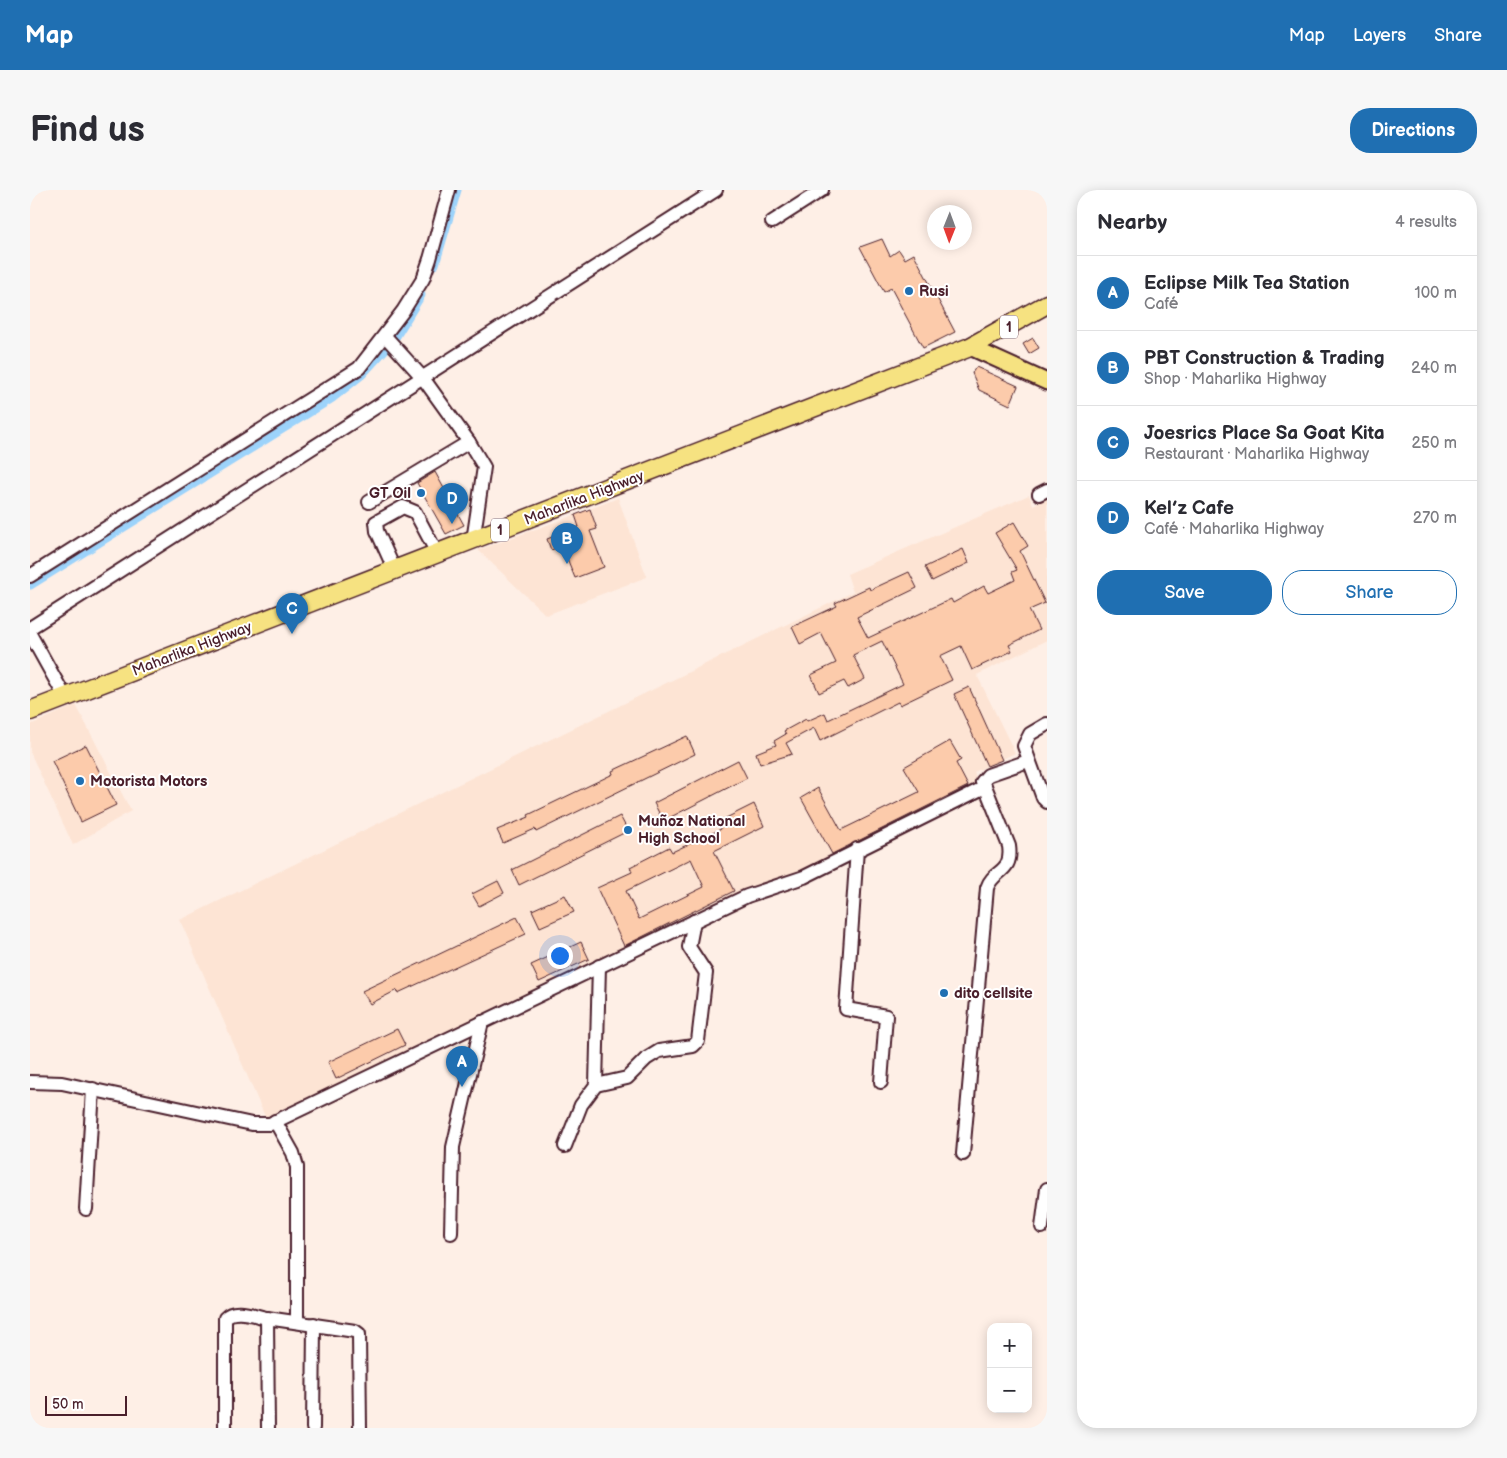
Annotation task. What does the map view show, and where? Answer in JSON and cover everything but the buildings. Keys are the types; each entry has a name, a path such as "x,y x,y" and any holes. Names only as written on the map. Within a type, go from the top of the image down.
{"highway":[{"name":"Maharlika Highway","path":"30,711 970,348 1047,304"}],"main road":[{"path":"970,348 1047,382"}],"street":[{"path":"30,576 353,373 364,363 415,294 423,279 449,190"},
{"path":"30,628 716,190"},
{"path":"772,222 822,190"},
{"path":"384,336 423,378 482,462 485,475 473,541"},
{"path":"369,502 469,442"},
{"path":"394,571 377,531 376,522 403,507 416,512 438,555"},
{"path":"30,634 65,697"},
{"path":"1047,724 1034,731 1025,740 1024,749 1043,798 1047,802"},
{"path":"964,1154 987,888 991,880 1006,868 1010,859 1009,846 982,782 988,775 1028,761"},
{"path":"30,1082 54,1082 93,1089 252,1124 265,1125 747,896 804,877 985,786"},
{"path":"857,849 846,1009 886,1016 881,1082"},
{"path":"596,1085 627,1078 646,1059 659,1051 693,1046 698,1041 706,973 689,947 694,921"},
{"path":"565,1146 582,1105 596,1085 599,966"},
{"path":"451,1233 453,1147 482,1022"},
{"path":"86,1209 93,1089"},
{"path":"275,1121 293,1153 297,1166 297,1322"},
{"path":"1042,1227 1047,1189"},
{"path":"225,1428 225,1318 228,1314 236,1312 355,1331 360,1336 360,1428"},
{"path":"267,1318 268,1428"},
{"path":"314,1324 314,1428"}],"shaded area":[{"name":"Muñoz National High School","path":"1029,495 1033,505 1047,498 1047,640 977,675 1015,753 974,772 979,785 803,874 266,1119 180,920 853,592 847,574"},
{"path":"618,498 647,577 546,615 478,550 575,515 582,534 597,528 590,509"},
{"name":"Motorista Motors","path":"76,705 131,811 73,845 30,752 30,725"}],"waterway":[{"path":"434,264 456,190"},
{"path":"395,336 420,295"},
{"path":"30,584 332,397 361,374 384,349"}],"place":[{"name":"Rusi","path":"909,291"},
{"name":"GT Oil","path":"421,493"},
{"name":"Kel’z Cafe","path":"452,524"},
{"name":"PBT Construction & Trading","path":"567,564"},
{"name":"Joesrics Place Sa Goat Kita","path":"292,634"},
{"name":"Motorista Motors","path":"80,781"},
{"name":"Muñoz National High School","path":"628,830"},
{"name":"dito cellsite","path":"944,993"},
{"name":"Eclipse Milk Tea Station","path":"462,1087"}]}
